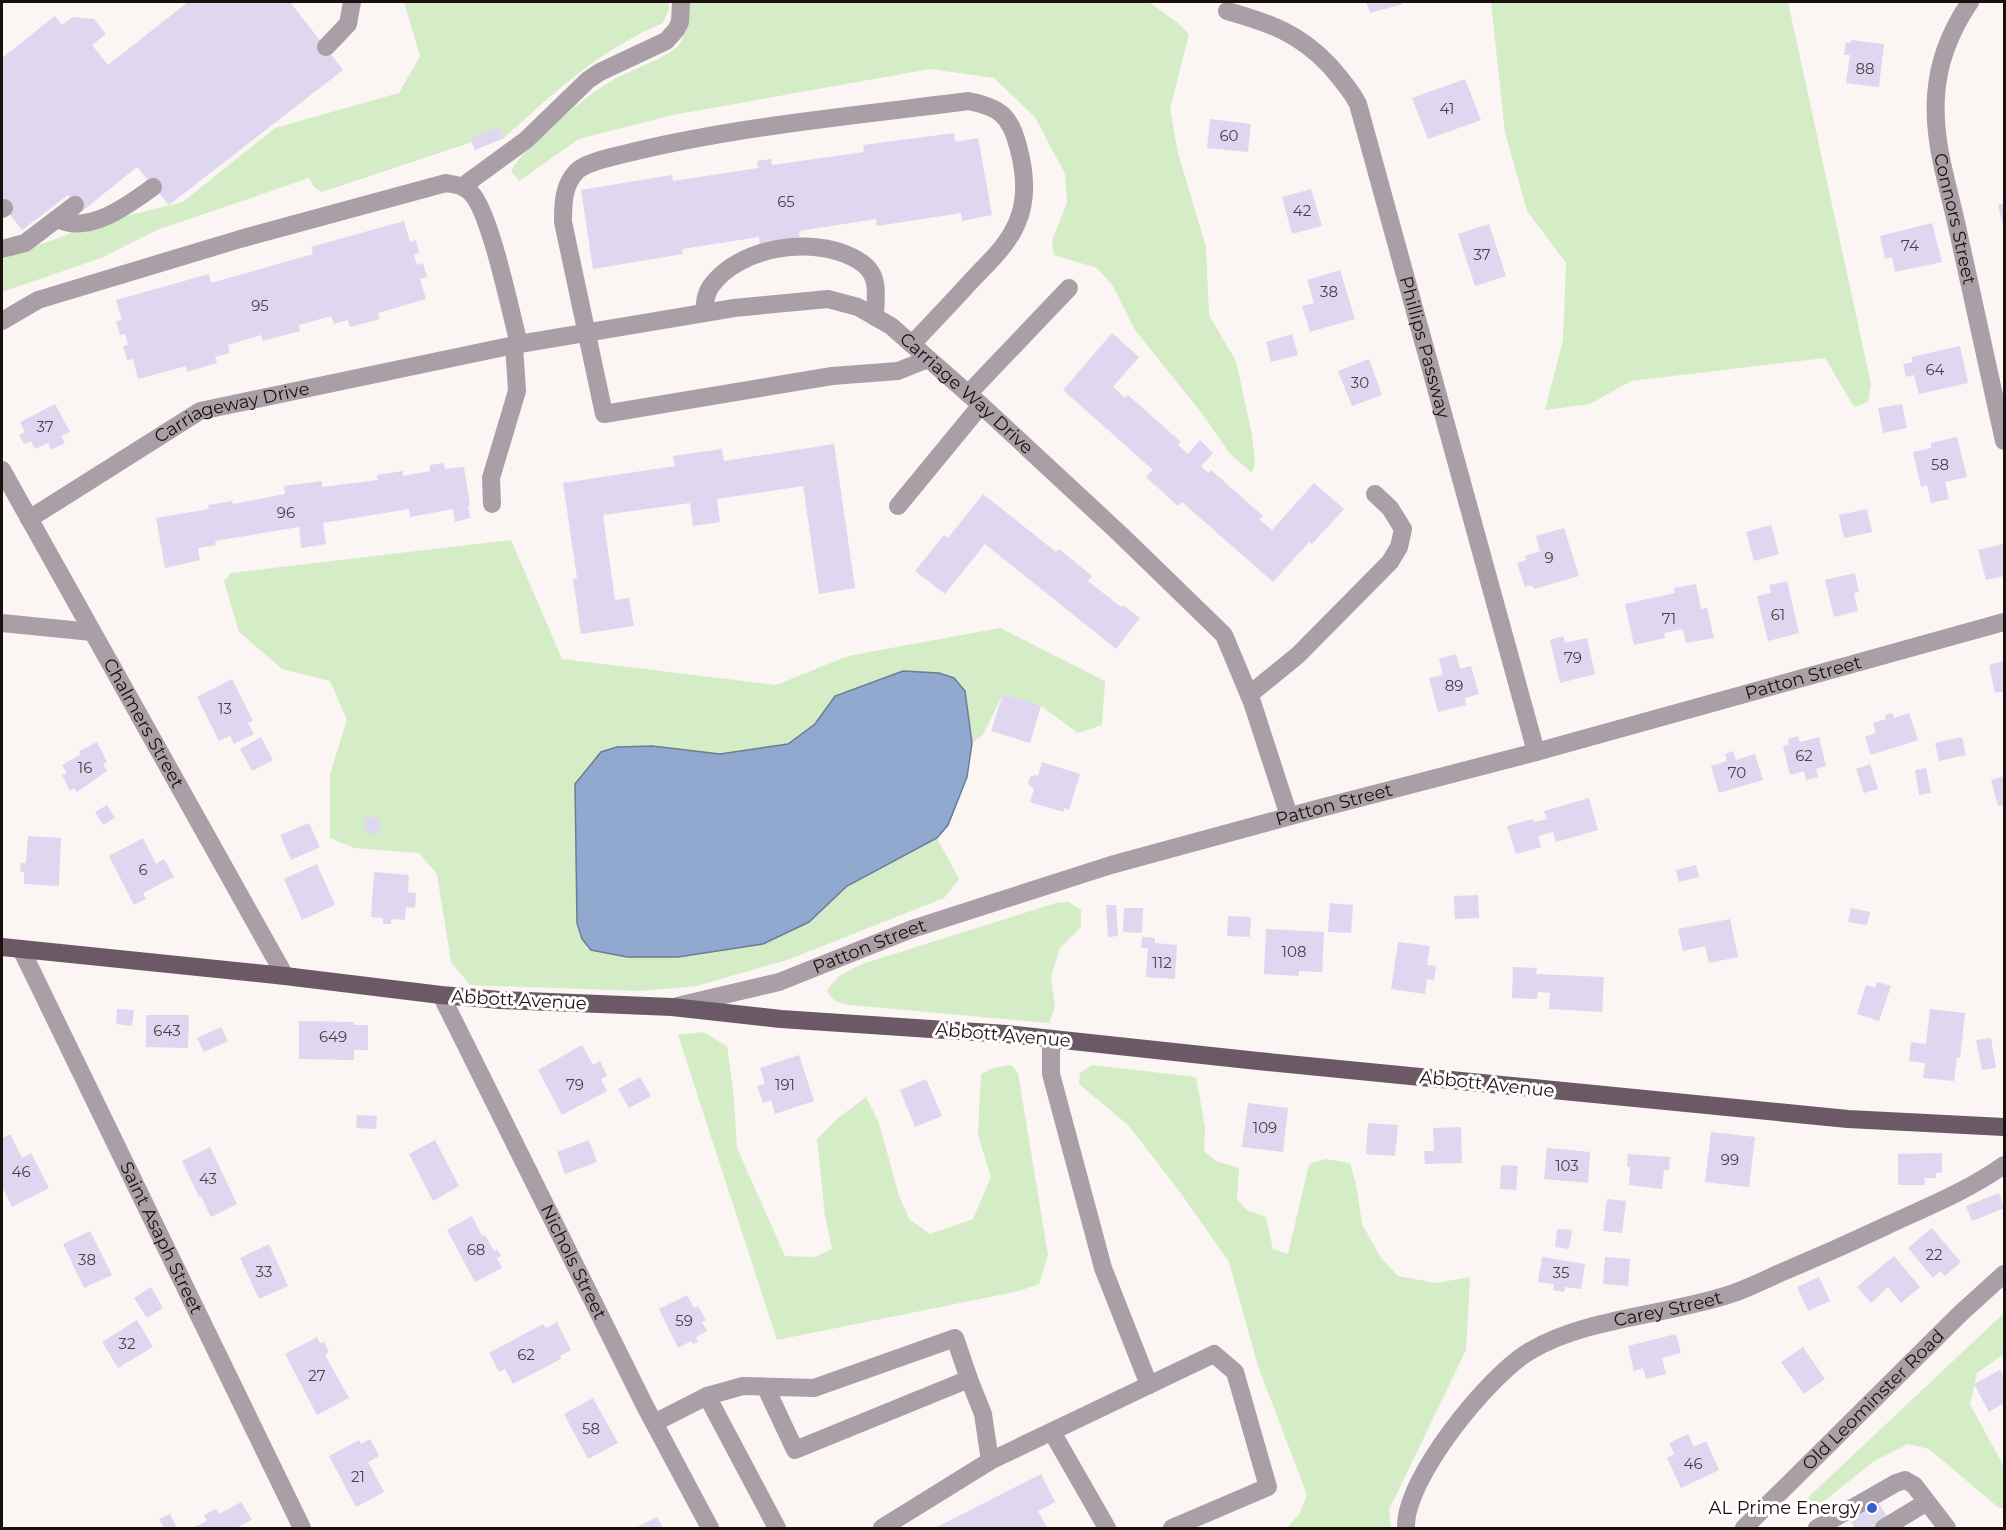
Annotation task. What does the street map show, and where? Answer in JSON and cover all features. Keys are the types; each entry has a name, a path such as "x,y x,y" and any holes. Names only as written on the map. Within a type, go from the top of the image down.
{"main road":[{"name":"Abbott Avenue","path":"2,947 285,976 441,995 500,1000 672,1007 781,1019 1006,1034 1848,1119 2004,1127"}],"street":[{"path":"326,47 348,24 352,2"},
{"path":"463,186 526,141 588,80 666,41 680,22 681,2"},
{"name":"Connors Street","path":"1970,2 1951,36 1941,63 1936,94 1938,153 1952,205 2004,441"},
{"name":"Phillips Passway","path":"1227,11 1280,28 1307,44 1340,78 1358,104 1536,752"},
{"path":"912,344 999,251 1018,222 1025,183 1022,158 1008,119 999,110 985,104 968,101 776,126 653,147 599,161 578,169 570,180 563,197 562,222 604,414 832,376 898,371 928,359"},
{"path":"2,321 38,300 240,239 446,183 463,186 472,193 484,214 516,345 517,391 491,478 492,504"},
{"path":"57,219 71,224 88,222 112,213 153,187"},
{"path":"2,249 25,243 75,205"},
{"path":"704,313 705,298 710,288 732,267 748,258 804,245 844,253 859,261 871,272 875,287 875,317"},
{"path":"898,506 975,400 1069,288"},
{"name":"Carriage Way Drive","path":"457,357 734,308 828,299 858,307 891,326 975,400 1120,534 1224,635 1249,695 1289,816"},
{"name":"Carriageway Drive","path":"29,519 200,411 457,357"},
{"name":"Chalmers Street","path":"2,470 285,976"},
{"path":"1249,695 1298,655 1390,562 1399,547 1403,529 1390,508 1375,494"},
{"name":"Patton Street","path":"672,1007 779,982 912,929 1111,865 1536,752 2004,622"},
{"path":"2,623 92,632"},
{"name":"Saint Asaph Street","path":"21,949 302,1528"},
{"name":"Nichols Street","path":"441,995 654,1423 710,1528"},
{"path":"1051,1039 1051,1074 1103,1268 1149,1385"},
{"name":"Carey Street","path":"1406,1528 1413,1494 1434,1455 1480,1395 1504,1371 1530,1351 1598,1325 1671,1310 1735,1293 1939,1201 2004,1166"},
{"name":"Old Leominster Road","path":"1744,1528 1961,1312 2004,1274"},
{"path":"654,1423 707,1396 743,1386 814,1388 955,1338 983,1414 990,1461"},
{"path":"882,1528 990,1461 1214,1354 1235,1372 1268,1487 1194,1524 1172,1528"},
{"path":"766,1388 795,1450 969,1379"},
{"path":"707,1396 777,1528"},
{"path":"1052,1432 1107,1528"},
{"path":"1821,1528 1896,1483 1905,1480 1914,1485 1947,1528"},
{"path":"1884,1528 1928,1502"}],"green space":[{"path":"404,2 668,2 669,9 663,23 598,59 504,138 499,126 470,138 472,142 322,192 314,187 309,178 157,230 101,258 2,292 2,260 102,222 183,202 275,128 399,93 420,56"},
{"path":"686,2 1149,2 1179,24 1189,34 1170,109 1178,153 1206,247 1209,315 1236,361 1251,430 1255,461 1252,473 1230,454 1204,416 1135,330 1113,286 1097,268 1054,255 1052,241 1067,203 1065,174 1035,117 994,78 930,69 673,115 579,139 519,181 511,171 529,148 557,122 601,87 673,51 678,46 685,30"},
{"path":"1491,2 1788,2 1871,384 1868,402 1854,407 1825,358 1631,381 1590,404 1545,410 1563,340 1566,263 1527,211 1505,132"},
{"path":"511,540 562,659 776,685 848,656 1000,628 1105,681 1102,725 1078,733 1041,706 1003,694 983,735 972,743 965,691 835,696 815,725 788,744 720,754 652,746 617,747 601,752 575,784 809,922 847,886 937,838 959,879 944,898 790,959 697,986 640,991 470,985 451,962 437,874 419,853 354,848 330,838 330,774 347,720 330,681 282,669 239,632 224,581 231,573"},
{"path":"1069,902 1081,910 1081,927 1060,948 1051,976 1055,1007 1049,1023 850,1005 836,1001 827,990 839,976 862,964 1056,903"},
{"path":"703,1032 727,1046 737,1148 785,1256 815,1257 832,1249 825,1216 817,1139 838,1118 866,1097 879,1123 899,1196 909,1219 930,1234 973,1219 991,1177 978,1135 981,1074 993,1068 1011,1065 1018,1073 1048,1255 1039,1284 1019,1291 777,1340 678,1035"},
{"path":"1092,1065 1196,1077 1205,1127 1204,1151 1216,1161 1239,1168 1237,1199 1247,1210 1266,1217 1273,1249 1288,1254 1309,1164 1325,1159 1350,1163 1356,1184 1362,1224 1381,1258 1398,1276 1436,1283 1470,1277 1466,1350 1389,1510 1391,1528 1287,1528 1300,1513 1307,1495 1258,1366 1229,1262 1180,1192 1128,1125 1079,1084 1080,1073"},
{"path":"2004,1313 2004,1354 1977,1373 1970,1404 2004,1467 2004,1508 1999,1508 1929,1449 1908,1444 1873,1462 1804,1517 1797,1514 1799,1506"}],"water":[{"path":"903,671 939,673 954,678 965,691 972,743 967,777 948,825 937,838 847,886 809,922 763,944 678,957 627,957 591,950 582,939 577,923 575,784 601,752 617,747 652,746 720,754 788,744 815,724 835,696"}],"building":[{"path":"188,2 290,2 343,70 169,205 137,167 81,212 68,195 22,230 2,204 2,58 55,16 62,25 73,17 94,19 106,34 92,45 108,65"},
{"path":"1366,2 1403,2 1403,4 1370,13"},
{"path":"1851,40 1884,44 1879,87 1846,83 1850,55 1844,55 1846,42 1851,43"},
{"path":"1465,79 1481,120 1428,139 1412,98"},
{"path":"1210,119 1251,124 1248,152 1207,148"},
{"path":"499,126 504,138 475,150 470,138"},
{"path":"954,133 955,142 978,138 992,215 962,221 961,213 877,226 876,219 799,231 800,242 760,248 759,237 682,249 683,254 593,269 581,190 672,175 673,181 758,168 757,161 771,159 772,165 864,152 863,145"},
{"path":"1311,189 1322,226 1292,234 1282,197"},
{"path":"2004,203 2004,228 1998,205"},
{"path":"404,221 410,242 416,240 419,253 414,255 417,265 423,263 427,277 420,279 426,299 378,313 380,319 350,327 348,320 334,324 331,316 299,325 300,331 263,341 261,335 228,345 230,353 215,357 217,363 187,372 186,366 138,379 133,359 127,360 123,346 128,345 125,334 120,335 116,321 122,320 116,300 209,274 211,283 313,254 311,247"},
{"path":"1932,223 1942,262 1895,272 1892,257 1885,259 1880,236"},
{"path":"1489,224 1506,276 1475,286 1458,234"},
{"path":"1340,270 1355,319 1310,332 1302,306 1314,303 1307,280"},
{"path":"1112,333 1139,357 1113,387 1125,398 1128,395 1181,442 1178,445 1188,454 1200,440 1213,453 1201,466 1208,473 1211,470 1263,516 1259,519 1272,530 1314,483 1344,509 1312,544 1309,542 1273,582 1182,502 1178,506 1146,477 1153,470 1063,390"},
{"path":"1292,334 1298,355 1271,362 1266,342"},
{"path":"1960,346 1968,383 1919,394 1914,375 1906,377 1903,364 1913,362 1911,357"},
{"path":"1369,359 1382,395 1352,406 1338,371"},
{"path":"55,404 70,432 61,436 65,443 51,450 48,443 35,449 31,441 24,444 19,435 25,432 20,422"},
{"path":"1902,404 1907,428 1883,433 1878,408"},
{"path":"1957,437 1967,477 1945,482 1949,499 1931,503 1927,485 1921,487 1913,452 1931,448 1931,443"},
{"path":"834,444 855,588 819,594 803,486 717,499 720,522 693,526 690,503 603,515 615,600 629,598 634,626 581,634 573,579 577,578 563,483 675,466 673,456 722,449 724,461"},
{"path":"444,463 445,469 464,467 470,518 455,522 453,509 410,517 409,509 323,523 326,544 301,548 299,527 215,541 216,545 198,548 200,560 165,568 156,518 209,509 208,505 232,501 233,504 285,494 284,486 322,481 322,487 378,480 377,475 403,471 403,476 430,471 430,465"},
{"path":"983,494 1056,552 1059,549 1092,576 1088,581 1121,607 1123,605 1140,618 1116,649 985,544 945,594 915,571 944,535 948,538"},
{"path":"1867,509 1872,532 1844,538 1839,515"},
{"path":"1771,525 1779,554 1754,561 1746,532"},
{"path":"1564,528 1579,576 1534,589 1532,585 1525,587 1517,563 1526,560 1525,556 1540,551 1536,536"},
{"path":"2003,544 2004,576 1986,580 1978,550"},
{"path":"1855,573 1859,592 1854,593 1858,611 1834,617 1825,580"},
{"path":"1787,581 1799,633 1768,641 1757,596 1771,593 1769,585"},
{"path":"1696,584 1701,609 1707,608 1714,638 1686,643 1683,629 1664,633 1665,638 1634,645 1625,604 1675,593 1674,588"},
{"path":"1563,636 1565,643 1587,638 1595,674 1560,683 1550,640"},
{"path":"1456,654 1460,669 1471,666 1479,694 1465,698 1466,705 1438,712 1429,678 1443,675 1439,659"},
{"path":"2004,661 2004,691 1995,693 1989,665"},
{"path":"232,679 253,721 248,723 254,734 234,744 230,736 219,741 197,697"},
{"path":"1003,694 1041,706 1030,743 991,731"},
{"path":"1892,713 1894,718 1909,713 1918,740 1871,755 1865,737 1876,733 1873,723 1886,719 1885,715"},
{"path":"1798,736 1800,742 1819,737 1826,766 1816,769 1818,777 1806,780 1804,771 1790,775 1783,746 1789,745 1788,739"},
{"path":"261,737 273,760 252,771 240,749"},
{"path":"1962,737 1966,755 1939,761 1935,743"},
{"path":"97,742 107,762 103,764 107,771 77,792 74,788 70,791 62,775 67,773 62,765 80,755 79,751"},
{"path":"1733,751 1736,760 1755,754 1763,780 1719,793 1711,766 1727,761 1725,754"},
{"path":"1042,762 1080,774 1069,810 1065,808 1063,812 1030,802 1034,789 1028,784 1030,777 1038,776"},
{"path":"1870,764 1878,789 1864,793 1856,769"},
{"path":"1926,768 1931,793 1919,795 1915,770"},
{"path":"2004,776 2004,805 1998,806 1991,780"},
{"path":"1589,798 1598,830 1556,842 1553,832 1538,836 1541,847 1516,854 1507,826 1533,819 1534,822 1547,819 1544,811"},
{"path":"107,805 115,818 103,825 95,812"},
{"path":"365,817 381,818 379,834 364,833"},
{"path":"309,823 320,847 291,860 280,835"},
{"path":"28,836 61,838 59,886 24,884 24,872 20,872 21,863 26,863"},
{"path":"143,838 156,864 164,859 174,877 143,893 146,899 134,905 109,856"},
{"path":"317,864 335,905 302,920 284,879"},
{"path":"1696,865 1699,877 1679,882 1676,870"},
{"path":"374,872 409,875 408,892 416,893 415,908 406,907 405,920 391,919 391,924 383,924 383,918 371,917"},
{"path":"1478,895 1479,918 1455,919 1454,896"},
{"path":"1330,903 1353,905 1351,933 1328,932"},
{"path":"1106,905 1116,905 1118,936 1108,937"},
{"path":"1124,908 1143,908 1142,933 1123,932"},
{"path":"1851,908 1870,912 1867,925 1848,922"},
{"path":"1228,916 1251,917 1250,937 1227,936"},
{"path":"1730,919 1738,957 1709,963 1705,946 1683,951 1678,929"},
{"path":"1266,929 1324,932 1322,972 1299,971 1299,976 1264,974"},
{"path":"1142,937 1155,938 1155,943 1177,945 1175,979 1146,977 1148,948 1141,948"},
{"path":"1398,942 1430,946 1427,965 1436,966 1434,980 1427,979 1425,994 1391,989"},
{"path":"1513,967 1537,968 1536,974 1604,977 1602,1012 1549,1009 1550,993 1538,992 1537,999 1512,998"},
{"path":"1877,982 1891,986 1879,1021 1857,1014 1866,985 1875,988"},
{"path":"117,1009 134,1010 132,1026 116,1024"},
{"path":"1930,1009 1965,1013 1960,1058 1957,1057 1954,1081 1923,1078 1925,1063 1909,1061 1911,1042 1926,1044"},
{"path":"146,1015 189,1015 188,1048 146,1047"},
{"path":"299,1021 354,1022 354,1025 368,1025 368,1050 354,1050 354,1060 299,1059"},
{"path":"221,1027 228,1041 204,1052 197,1038"},
{"path":"1991,1038 1996,1068 1982,1070 1976,1040"},
{"path":"582,1045 593,1065 600,1061 607,1076 601,1079 607,1091 562,1115 538,1070"},
{"path":"799,1055 814,1101 775,1114 771,1100 763,1103 757,1086 765,1084 760,1068"},
{"path":"640,1077 651,1096 629,1108 618,1089"},
{"path":"926,1079 942,1116 915,1127 900,1090"},
{"path":"1248,1103 1288,1108 1283,1152 1242,1147"},
{"path":"357,1115 377,1116 376,1129 356,1128"},
{"path":"1368,1123 1398,1125 1395,1156 1366,1154"},
{"path":"1461,1127 1462,1163 1425,1164 1424,1151 1434,1151 1433,1128"},
{"path":"1711,1132 1755,1137 1749,1187 1705,1182"},
{"path":"10,1134 22,1158 31,1153 49,1188 12,1207 2,1186 2,1139"},
{"path":"435,1140 459,1186 433,1201 409,1154"},
{"path":"589,1140 597,1162 565,1174 557,1152"},
{"path":"210,1147 237,1204 211,1217 182,1161"},
{"path":"1547,1148 1590,1152 1588,1183 1544,1179"},
{"path":"1942,1153 1942,1173 1936,1173 1936,1178 1924,1178 1925,1185 1898,1185 1898,1154"},
{"path":"1628,1154 1670,1157 1669,1170 1664,1170 1662,1189 1629,1185"},
{"path":"1501,1165 1518,1166 1516,1190 1500,1189"},
{"path":"1999,1193 2004,1208 1972,1221 1966,1206"},
{"path":"1607,1199 1626,1201 1622,1233 1603,1231"},
{"path":"472,1216 482,1236 485,1235 494,1251 497,1249 501,1256 497,1258 502,1268 475,1282 447,1230"},
{"path":"1932,1228 1961,1262 1945,1276 1940,1271 1933,1278 1908,1248"},
{"path":"1557,1229 1572,1230 1569,1249 1555,1247"},
{"path":"90,1231 112,1275 84,1288 63,1244"},
{"path":"269,1244 288,1286 259,1299 240,1258"},
{"path":"1894,1256 1920,1287 1901,1303 1888,1287 1871,1303 1857,1287"},
{"path":"1542,1257 1585,1264 1581,1289 1565,1287 1564,1292 1553,1290 1554,1284 1538,1282"},
{"path":"1605,1257 1630,1259 1628,1286 1603,1284"},
{"path":"1819,1277 1830,1301 1808,1311 1797,1287"},
{"path":"151,1287 163,1308 147,1318 134,1298"},
{"path":"687,1295 694,1308 698,1306 706,1320 702,1322 707,1331 696,1337 698,1342 693,1344 691,1341 678,1348 659,1309"},
{"path":"137,1320 153,1347 118,1368 102,1342"},
{"path":"557,1322 571,1350 560,1356 561,1359 513,1384 505,1369 499,1372 489,1353 543,1324 546,1328"},
{"path":"1676,1334 1681,1353 1662,1358 1666,1374 1646,1379 1643,1368 1634,1371 1628,1346"},
{"path":"317,1337 320,1343 324,1342 329,1352 325,1355 349,1398 317,1415 285,1354"},
{"path":"1803,1347 1825,1379 1804,1394 1781,1362"},
{"path":"2000,1370 2004,1378 2004,1403 1989,1412 1974,1384"},
{"path":"593,1398 618,1443 588,1459 564,1414"},
{"path":"1688,1434 1694,1447 1706,1441 1719,1470 1681,1488 1667,1458 1674,1454 1669,1443"},
{"path":"370,1439 379,1456 368,1462 384,1492 356,1507 329,1456 359,1440 361,1444"},
{"path":"1041,1474 1055,1502 1038,1511 1047,1528 935,1528"},
{"name":"AL Prime Energy","path":"1876,1499 1894,1528 1855,1528 1848,1517"},
{"path":"241,1502 252,1520 236,1528 193,1528 207,1521 204,1515 216,1509 219,1514"},
{"path":"170,1514 177,1528 164,1528 159,1519"},
{"path":"657,1517 663,1528 635,1528"}],"place":[{"name":"AL Prime Energy","path":"1872,1508"}]}
